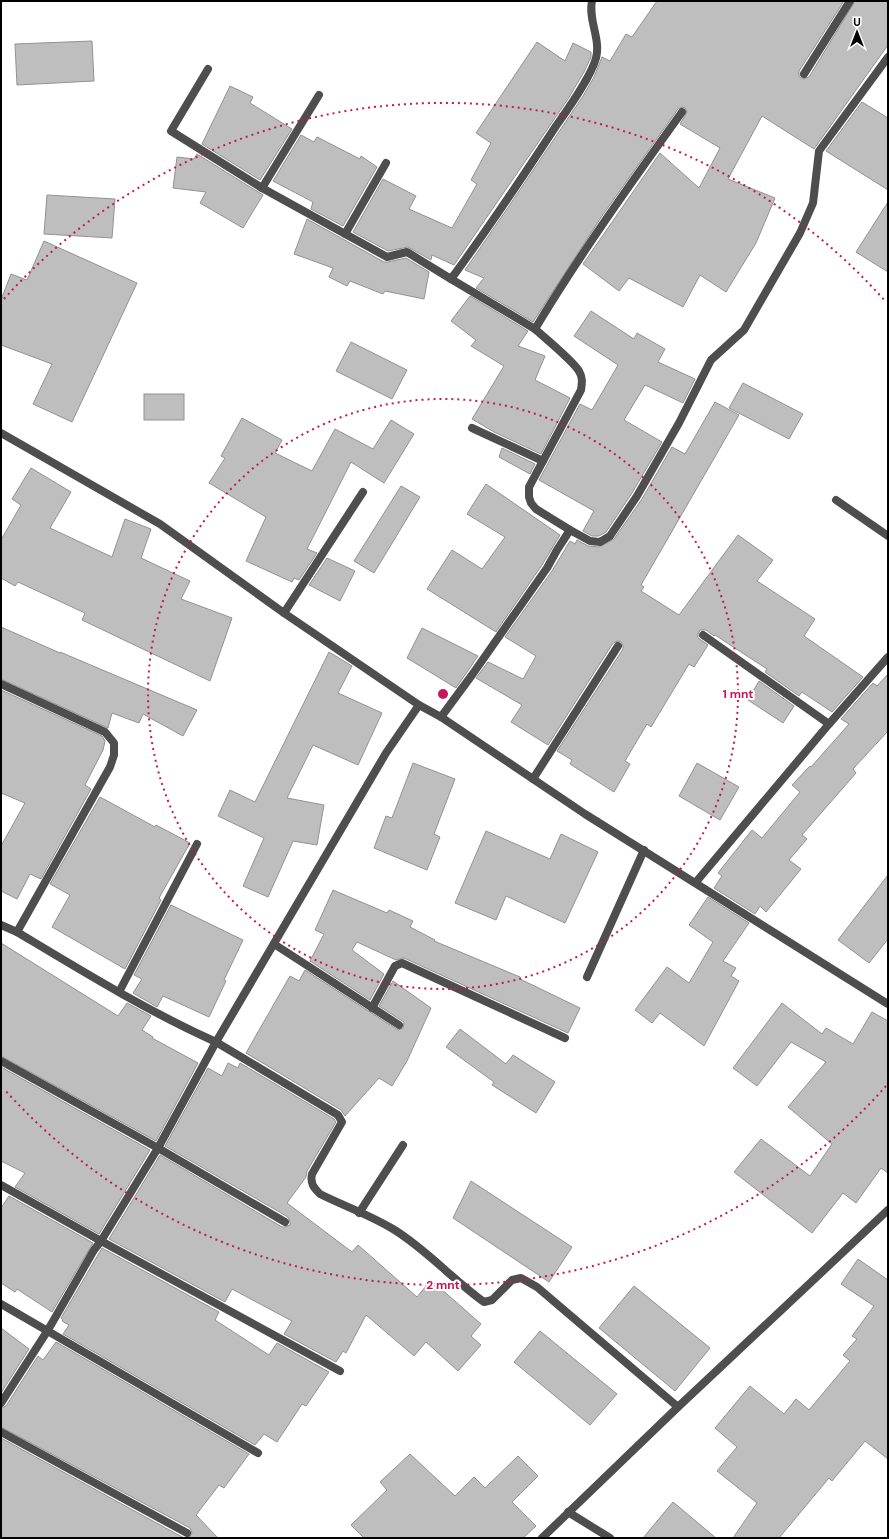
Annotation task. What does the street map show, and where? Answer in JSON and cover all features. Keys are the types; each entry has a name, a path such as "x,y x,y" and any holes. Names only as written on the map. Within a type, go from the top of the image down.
{"street":[{"path":"451,279 494,221 574,99 591,70 596,57 596,36 591,19 592,1"},
{"path":"804,74 850,1"},
{"path":"208,69 171,131 262,188 387,257 407,252 535,329 580,372 583,381 581,390 529,487 529,497 531,503 536,509 590,541 600,542 610,536 637,496 679,423 711,360 744,330 800,233 813,203 820,151 888,57"},
{"path":"262,188 319,94"},
{"path":"535,329 601,226 682,112"},
{"path":"345,234 386,163"},
{"path":"472,428 543,461"},
{"path":"1,433 160,524 284,613 419,705 441,717 585,814 696,882 888,1004"},
{"path":"284,613 363,492"},
{"path":"836,500 888,536"},
{"path":"441,717 547,568 556,550 570,530"},
{"path":"703,635 829,724"},
{"path":"533,778 618,646"},
{"path":"696,882 829,724 888,657"},
{"path":"1,684 105,732 114,743 114,755 110,767 17,932"},
{"path":"1,1403 48,1330 94,1250 158,1148 216,1042 386,753 419,705"},
{"path":"119,992 197,844"},
{"path":"587,977 644,850"},
{"path":"1,925 17,932 177,1025 216,1042 338,1115 342,1122 310,1180 314,1188 320,1194 392,1229 418,1247 470,1292 484,1302 492,1300 512,1280 521,1278 537,1287 678,1407"},
{"path":"274,944 399,1025"},
{"path":"372,1008 396,966 402,963 565,1038"},
{"path":"1,1060 158,1148 285,1222"},
{"path":"359,1213 403,1145"},
{"path":"1,1185 100,1241 340,1372"},
{"path":"542,1538 678,1407 888,1210"},
{"path":"1,1304 48,1330 258,1454"},
{"path":"1,1432 187,1534"},
{"path":"568,1512 610,1538"}],"building":[{"path":"657,1 844,1 799,71 799,76 803,79 809,77 855,1 888,1 888,45 814,149 762,116 728,179 775,198 756,243 726,292 700,275 683,307 629,278 619,291 583,264 660,153 699,188 720,148 680,124 687,112 685,108 682,107 678,109 602,216 533,322 476,288 484,278 465,270 583,96 594,77 602,57 610,61 626,34 632,37"},
{"path":"92,41 94,81 17,85 15,44"},
{"path":"537,42 565,61 573,43 591,52 591,57 568,99 454,265 432,255 431,260 408,247 388,251 353,232 383,179 416,196 409,209 452,228 477,184 471,180 491,143 476,133"},
{"path":"230,86 253,97 250,103 292,129 260,180 202,144"},
{"path":"862,102 888,118 888,190 826,151"},
{"path":"301,135 314,142 317,137 360,159 361,156 377,167 343,226 311,209 313,202 273,181"},
{"path":"197,154 263,195 243,228 200,203 206,192 173,188 177,157 194,159"},
{"path":"47,195 115,199 112,238 44,234"},
{"path":"888,202 888,272 856,252"},
{"path":"307,219 384,262 406,258 429,272 424,299 385,291 383,294 350,281 347,286 329,277 333,268 294,254"},
{"path":"44,241 137,283 72,422 33,404 52,364 1,345 1,300 11,274 27,280"},
{"path":"470,296 528,331 518,346 545,356 535,380 570,398 541,454 494,432 472,419 504,366 471,346 476,340 451,321"},
{"path":"591,311 634,339 637,333 665,349 658,362 695,379 683,403 645,385 624,420 662,442 632,493 606,532 599,536 592,536 583,531 594,511 539,480 580,404 592,410 618,365 574,336"},
{"path":"351,342 407,370 392,399 336,371"},
{"path":"743,383 803,414 789,439 729,408"},
{"path":"144,394 184,394 184,420 144,420"},
{"path":"715,402 739,415 641,585 644,587 641,591 679,615 738,535 773,560 757,581 815,619 804,636 863,677 832,712 802,692 799,696 765,672 767,669 715,635 714,636 706,630 700,630 698,638 708,645 694,667 689,664 651,727 647,724 625,761 630,764 614,792 570,764 572,760 557,751 623,649 621,642 618,641 613,643 548,745 511,722 522,705 476,678 488,662 523,679 536,656 505,637 552,571 570,541 575,544 577,540 588,546 599,547 614,539 642,499 672,447 685,454"},
{"path":"242,418 282,440 275,453 312,471 335,429 373,449 391,420 414,434 384,483 351,462 307,549 317,553 299,580 294,578 292,582 246,561 266,517 209,483 225,458 221,456"},
{"path":"502,448 535,464 530,474 499,457"},
{"path":"31,468 71,492 50,528 112,557 125,519 151,529 141,558 190,581 181,599 232,618 210,681 82,620 85,613 18,582 15,586 1,578 1,540 21,505 12,499"},
{"path":"486,484 560,535 542,565 496,632 427,589 452,550 482,569 505,537 467,514"},
{"path":"401,486 420,497 374,573 354,561"},
{"path":"327,558 355,571 340,601 309,585"},
{"path":"1,627 197,710 183,736 143,714 139,723 112,713 108,728 1,679"},
{"path":"422,628 478,656 456,688 407,658"},
{"path":"329,652 352,666 338,693 382,713 358,765 313,745 287,798 324,805 317,845 293,841 268,897 243,886 264,838 218,816 230,790 255,802"},
{"path":"888,674 888,731 853,769 856,773 802,835 807,839 789,860 801,869 766,912 760,906 755,914 714,888 722,876 718,873 752,830 762,838 800,792 792,785 810,766 811,767 849,724 841,719 873,683 877,686"},
{"path":"759,681 794,706 783,723 748,700"},
{"path":"1,690 102,736 105,741 103,750 85,785 91,789 41,879 30,874 17,899 1,891 1,846 25,803 1,793"},
{"path":"413,763 455,779 434,834 440,837 427,870 374,848 386,816 392,818"},
{"path":"697,763 739,787 720,820 679,796"},
{"path":"100,797 155,827 156,825 190,843 159,898 161,900 125,969 52,927 70,895 50,884"},
{"path":"486,831 550,859 561,834 598,852 565,923 506,896 496,920 455,903"},
{"path":"888,875 888,939 869,963 838,940"},
{"path":"333,890 387,913 389,910 413,921 410,927 435,940 434,941 520,977 520,979 580,1008 568,1033 404,958 396,960 357,942 352,950 384,974 370,1000 310,961 324,934 315,930"},
{"path":"708,897 749,923 723,961 736,968 731,976 739,981 704,1046 660,1013 652,1023 635,1010 667,967 689,983 713,942 689,925"},
{"path":"171,905 243,940 224,980 226,981 209,1017 163,996 157,1007 133,993 142,979 134,975"},
{"path":"1,943 118,1016 127,1003 151,1016 142,1030 153,1037 152,1038 198,1063 156,1141 1,1056"},
{"path":"305,970 398,1030 403,1028 404,1022 379,1006 393,981 431,1008 407,1061 392,1086 379,1078 345,1116 341,1110 246,1053 290,976 299,981"},
{"path":"782,1003 822,1034 826,1028 853,1044 872,1012 888,1021 888,1173 881,1168 856,1203 843,1193 812,1233 734,1172 761,1139 810,1176 832,1144 788,1107 826,1062 791,1042 757,1086 733,1068"},
{"path":"460,1029 506,1064 513,1055 555,1082 536,1113 492,1085 494,1082 446,1047"},
{"path":"228,1063 238,1068 240,1063 334,1119 336,1122 307,1171 306,1177 287,1203 352,1252 358,1245 417,1297 431,1280 481,1324 471,1336 481,1345 458,1371 426,1342 414,1356 366,1315 346,1353 343,1351 336,1362 284,1334 292,1321 232,1289 225,1302 109,1239 160,1155 282,1227 290,1225 288,1217 165,1146 208,1068 222,1076"},
{"path":"1,1067 150,1150 99,1234 15,1187 25,1173 1,1161"},
{"path":"471,1181 572,1247 549,1282 453,1218"},
{"path":"9,1196 93,1243 52,1312 17,1289 15,1292 1,1283 1,1208"},
{"path":"102,1248 219,1312 215,1320 269,1355 277,1343 329,1372 306,1406 302,1404 277,1442 264,1434 255,1445 63,1334 69,1325 62,1321 63,1320 61,1318"},
{"path":"858,1259 888,1280 888,1459 865,1441 832,1481 829,1478 779,1538 733,1538 757,1503 717,1471 737,1447 715,1428 750,1386 784,1414 796,1399 809,1410 850,1361 843,1355 857,1339 852,1336 874,1306 841,1284"},
{"path":"634,1286 710,1348 675,1391 599,1328"},
{"path":"1,1328 29,1349 1,1393"},
{"path":"540,1331 617,1394 590,1425 514,1362"},
{"path":"56,1342 249,1454 224,1488 219,1485 196,1515 218,1538 189,1538 192,1533 190,1528 1,1427 1,1408 6,1406 38,1356 43,1360"},
{"path":"1,1438 184,1538 1,1538"},
{"path":"410,1454 455,1496 474,1477 485,1488 518,1456 538,1476 512,1502 536,1526 523,1538 364,1538 351,1525 387,1490 380,1482"},
{"path":"673,1502 716,1538 643,1538"}]}
